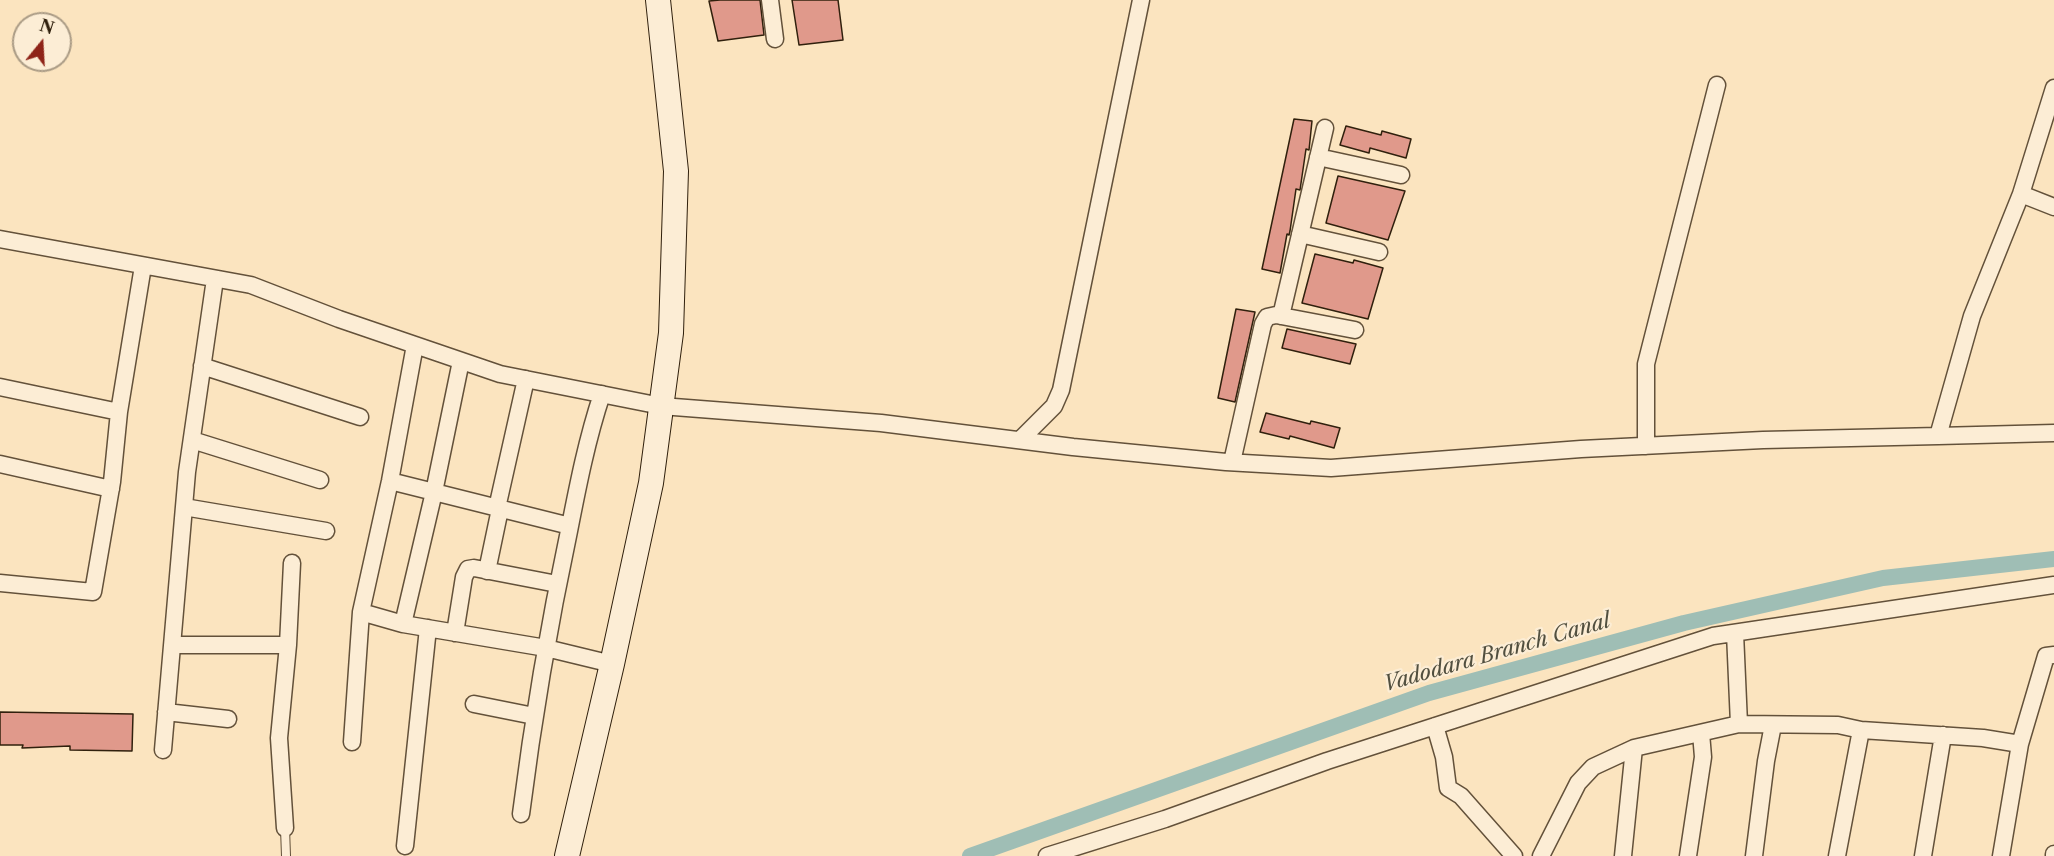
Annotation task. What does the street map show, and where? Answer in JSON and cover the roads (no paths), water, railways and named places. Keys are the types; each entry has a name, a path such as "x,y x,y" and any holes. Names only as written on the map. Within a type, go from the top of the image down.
{"street":[{"path":"567,856 651,483 671,333 676,171 658,0"},
{"path":"770,0 775,39"},
{"path":"1020,440 1054,406 1061,390 1141,0"},
{"path":"1646,446 1646,364 1717,85"},
{"path":"1938,436 1972,316 2021,194 2054,88"},
{"path":"1281,316 1325,128"},
{"path":"1318,157 1401,175"},
{"path":"2021,194 2053,205"},
{"path":"1300,234 1379,252"},
{"path":"0,239 250,285 339,319 500,374 661,405 881,423 1232,462 1331,468 1762,440 2054,433"},
{"path":"0,583 93,592 111,489 119,412 143,266"},
{"path":"163,750 184,507 215,279"},
{"path":"1232,462 1263,324 1267,317 1281,316 1355,330"},
{"path":"352,742 361,612 390,482 415,345"},
{"path":"403,624 434,492 461,361"},
{"path":"202,366 360,417"},
{"path":"487,571 526,379"},
{"path":"0,387 119,412"},
{"path":"521,814 534,716 557,584 590,429 602,394"},
{"path":"192,440 320,480"},
{"path":"0,464 111,489"},
{"path":"390,482 570,526"},
{"path":"184,507 326,531"},
{"path":"285,828 279,738 288,645 292,563"},
{"path":"455,633 465,573 468,569 474,568 557,584"},
{"path":"1047,856 1165,819 1327,761 1713,636 2054,585"},
{"path":"361,612 403,624 546,648 612,664"},
{"path":"405,846 428,628"},
{"path":"1735,633 1739,724"},
{"path":"172,645 288,645"},
{"path":"2001,856 2020,744 2046,656 2054,655"},
{"path":"474,704 534,716"},
{"path":"166,712 228,719"},
{"path":"1541,856 1578,783 1593,767 1634,748 1739,724 1838,725 1861,730 1983,738 2020,744"},
{"path":"1754,856 1773,724"},
{"path":"1435,726 1444,757 1447,786 1461,796 1514,856"},
{"path":"1837,856 1861,730"},
{"path":"1688,856 1703,757 1701,733"},
{"path":"1923,856 1943,735"},
{"path":"1623,856 1634,748"}],"lane":[{"path":"285,828 286,856"}],"waterway":[{"name":"Vadodara Branch Canal","path":"970,856 1429,693 1684,623 1883,578 2054,559"}]}
